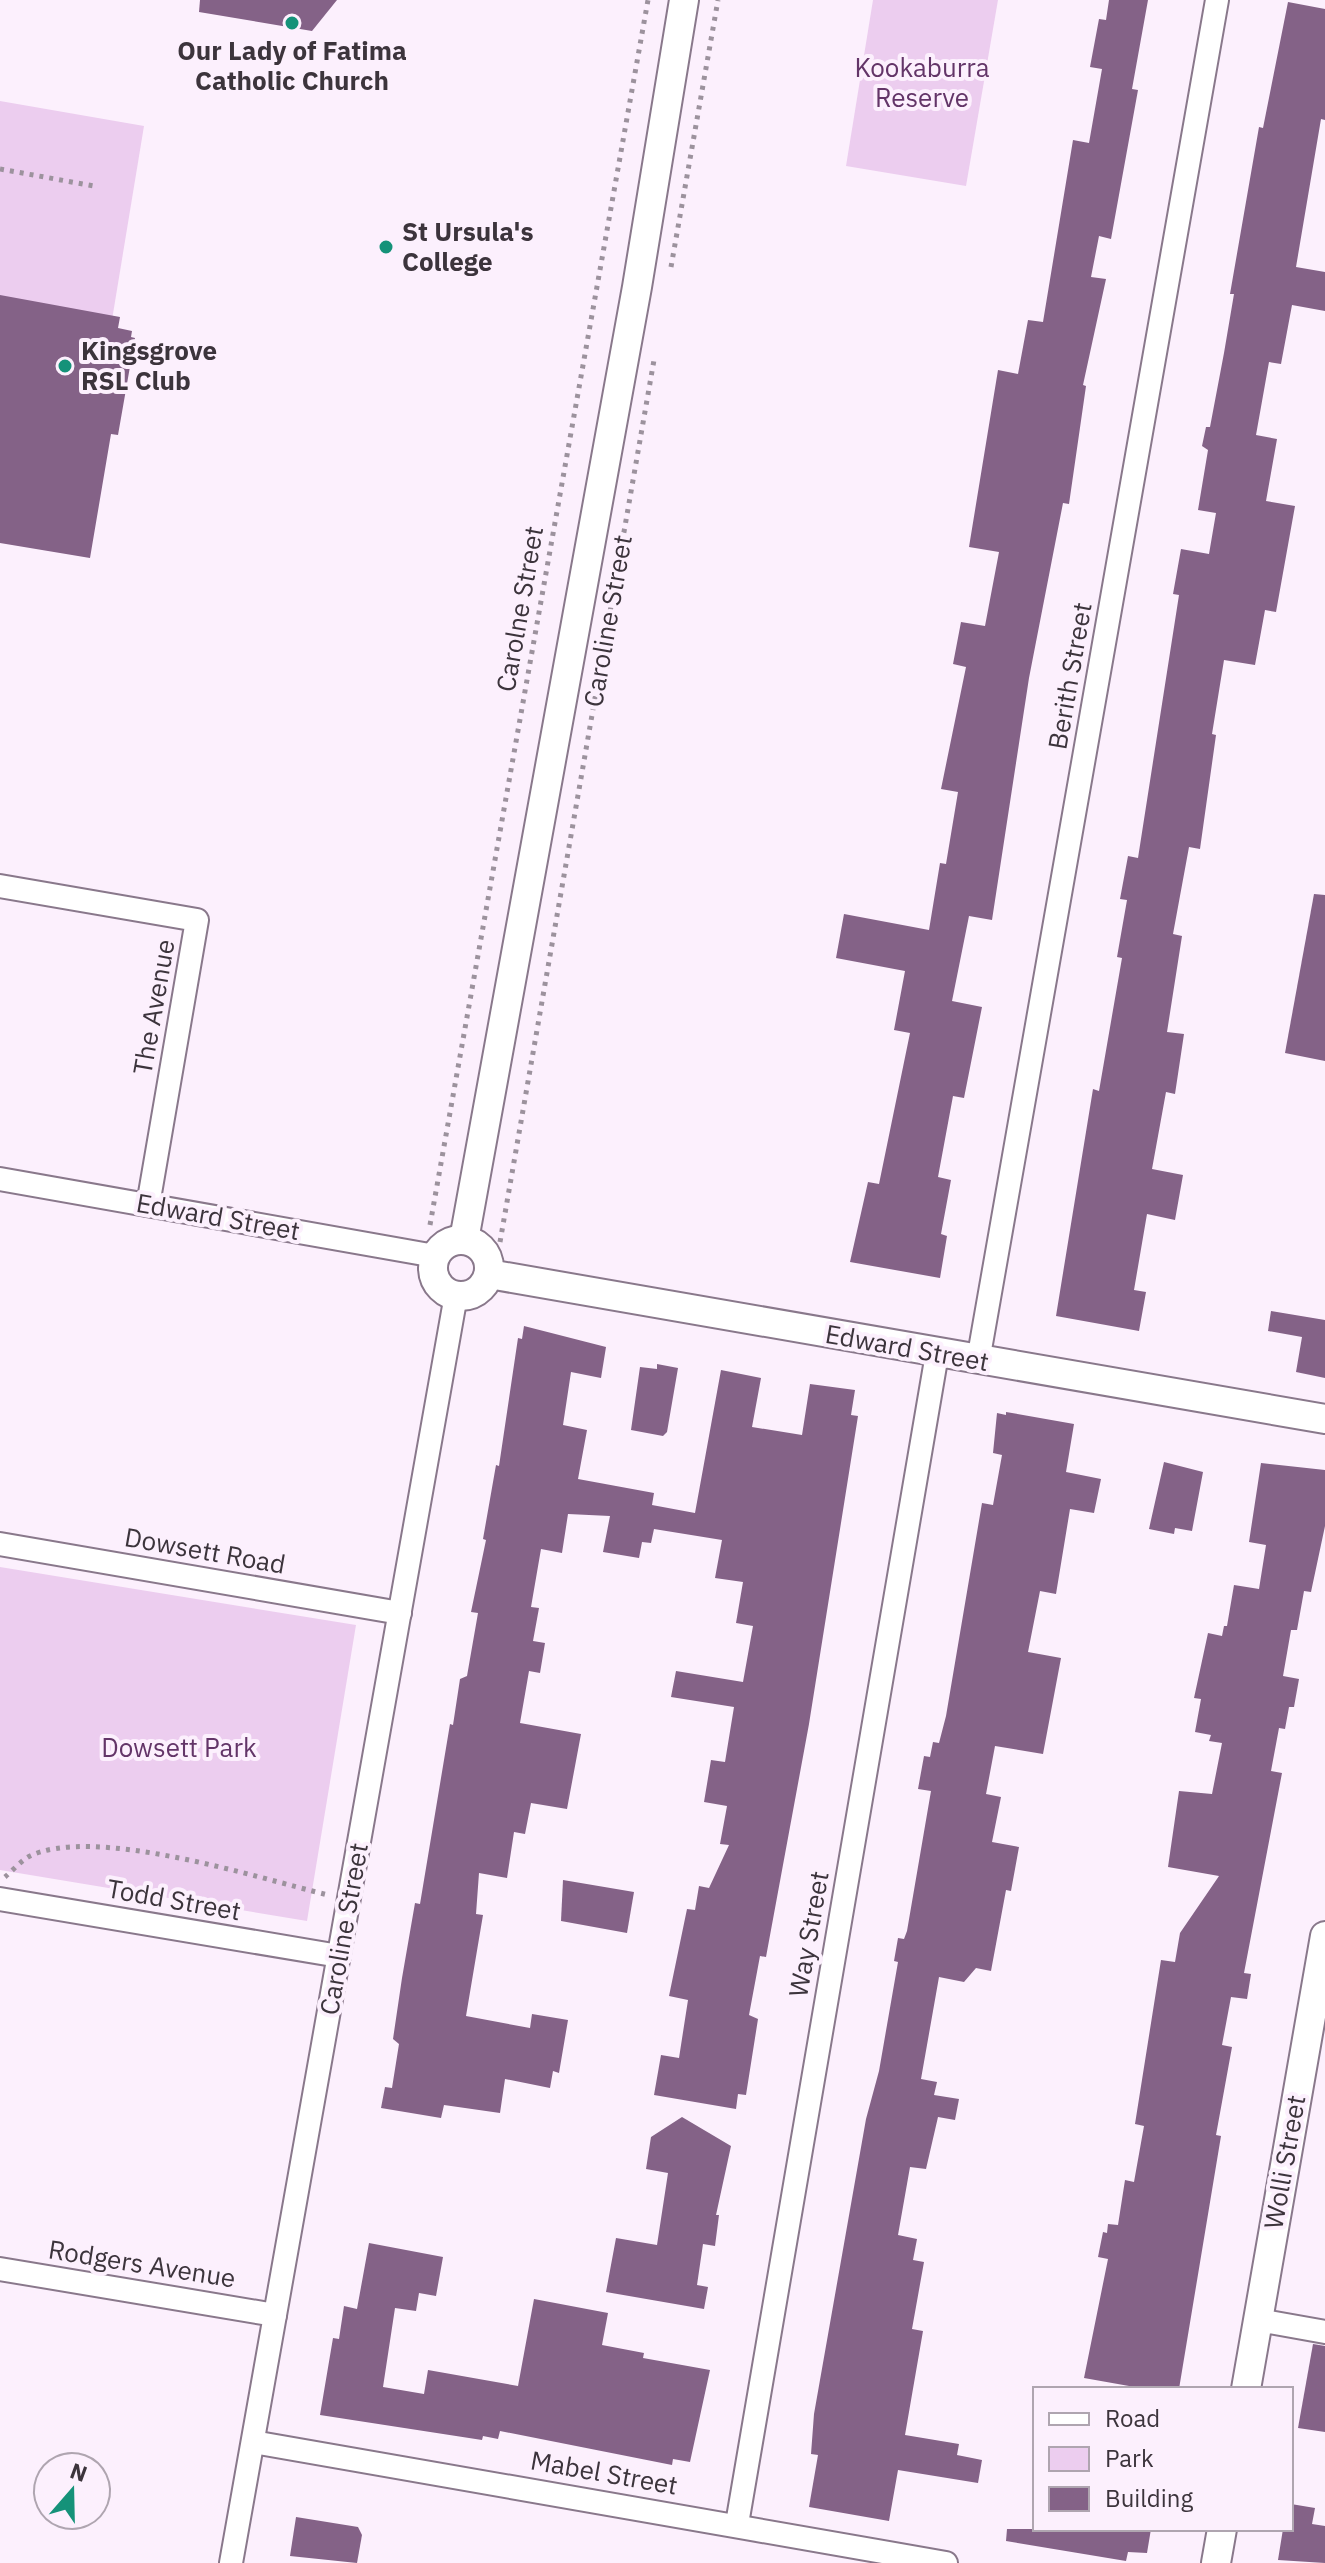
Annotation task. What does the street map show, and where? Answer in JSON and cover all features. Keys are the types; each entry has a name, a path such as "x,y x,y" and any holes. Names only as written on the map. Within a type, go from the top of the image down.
{"street":[{"name":"Caroline Street","path":"464,1240 637,287 684,0"},
{"name":"Berith Street","path":"978,1361 1217,0"},
{"name":"The Avenue","path":"0,886 197,920 148,1205"},
{"name":"Edward Street","path":"0,1179 435,1256"},
{"path":"473,1242 487,1255 489,1274 477,1291 456,1295 441,1288 436,1281 435,1256 447,1243 473,1242"},
{"name":"Edward Street","path":"489,1274 1325,1419"},
{"name":"Caroline Street","path":"231,2563 456,1295"},
{"name":"Way Street","path":"737,2524 937,1354"},
{"name":"Dowsett Road","path":"0,1544 400,1613"},
{"name":"Todd Street","path":"0,1899 339,1956"},
{"name":"Wolli Street","path":"1246,2387 1325,1936"},
{"name":"Rodgers Avenue","path":"0,2269 275,2315"},
{"path":"1258,2320 1325,2332"},
{"name":"Mabel Street","path":"253,2442 737,2524 946,2563"},
{"path":"1216,2563 1222,2531"}],"path":[{"name":"Carolne Street","path":"430,1225 648,0"},
{"path":"668,282 718,0"},
{"path":"0,169 94,186"},
{"name":"Caroline Street","path":"500,1242 657,345"},
{"path":"0,1880 28,1857 84,1845 126,1847 349,1900"}],"green space":[{"name":"Kookaburra Reserve","path":"873,0 998,0 966,186 846,166"},
{"path":"0,101 144,126 110,332 0,313"},
{"name":"Dowsett Park","path":"0,1567 356,1625 307,1921 0,1870"}],"building":[{"name":"Our Lady of Fatima Catholic Church","path":"200,0 337,0 312,31 199,12"},
{"path":"1109,0 1148,0 1132,89 1138,90 1111,239 1099,236 1091,277 1106,279 1083,385 1086,386 1069,504 1063,503 1029,678 992,920 969,916 952,1001 982,1007 964,1098 953,1096 938,1177 951,1180 941,1234 947,1236 940,1278 850,1262 868,1182 879,1184 910,1033 894,1030 905,971 836,958 844,914 929,930 940,863 946,864 958,792 941,789 966,667 953,664 961,622 985,626 999,552 969,547 998,370 1018,374 1028,320 1043,322 1073,140 1089,143 1102,69 1090,67 1099,19 1106,20"},
{"path":"1288,2 1325,9 1325,120 1321,119 1296,267 1325,272 1325,311 1292,305 1281,364 1269,362 1256,435 1277,439 1266,501 1295,506 1276,612 1265,610 1255,665 1224,660 1212,734 1216,735 1200,849 1189,847 1173,934 1182,936 1167,1032 1184,1034 1175,1094 1166,1092 1152,1169 1183,1175 1175,1220 1147,1214 1134,1290 1146,1292 1139,1331 1056,1316 1093,1089 1099,1091 1122,958 1117,957 1127,900 1120,899 1128,856 1138,858 1179,595 1173,594 1181,549 1209,554 1216,513 1198,510 1208,450 1202,446 1206,427 1210,427 1224,353 1234,294 1230,294 1259,127 1263,128"},
{"path":"0,295 120,317 118,328 132,331 131,337 135,338 118,435 111,434 90,558 0,543"},
{"path":"1314,894 1325,895 1325,1061 1285,1053"},
{"path":"1271,1311 1325,1320 1325,1378 1296,1372 1302,1337 1268,1331"},
{"path":"524,1326 606,1347 601,1378 571,1372 563,1425 587,1430 578,1479 654,1493 652,1505 695,1513 721,1370 761,1378 752,1427 802,1435 810,1384 855,1390 851,1415 858,1416 809,1724 766,1957 760,1956 749,2015 758,2019 746,2095 738,2094 736,2109 654,2095 661,2055 679,2058 688,2000 669,1996 687,1909 695,1910 699,1886 709,1888 729,1845 720,1844 727,1806 704,1802 711,1760 725,1762 734,1707 671,1697 676,1671 743,1682 753,1626 736,1623 743,1582 715,1578 722,1540 654,1529 651,1543 642,1542 639,1558 603,1552 610,1516 568,1514 562,1553 541,1549 531,1607 539,1608 533,1641 545,1643 540,1673 529,1671 520,1723 581,1734 567,1809 531,1803 525,1834 514,1832 507,1878 479,1873 476,1914 483,1915 466,2016 530,2028 532,2014 568,2020 559,2073 553,2071 550,2088 505,2079 500,2113 444,2105 441,2118 381,2108 385,2087 392,2088 399,2044 393,2039 402,1978 415,1903 420,1904 450,1724 453,1725 460,1679 467,1676 478,1613 471,1612 486,1540 483,1539 496,1465 499,1466 518,1338 522,1339"},
{"path":"657,1364 678,1368 667,1432 663,1436 631,1430 640,1367 657,1369"},
{"path":"1006,1412 1074,1424 1066,1472 1101,1479 1094,1513 1070,1509 1056,1594 1040,1591 1028,1652 1061,1658 1043,1754 995,1746 986,1794 1001,1797 992,1842 1019,1847 1011,1891 1006,1890 991,1971 976,1968 964,1982 939,1977 921,2079 937,2082 934,2095 959,2099 955,2120 938,2117 926,2169 910,2167 898,2235 917,2239 913,2260 924,2262 912,2329 923,2331 905,2435 959,2444 957,2455 982,2460 978,2483 898,2470 889,2521 809,2507 818,2455 811,2454 814,2414 866,2119 879,2071 898,1962 894,1961 898,1938 904,1939 907,1931 931,1791 918,1789 924,1756 930,1757 933,1742 939,1743 946,1716 982,1503 993,1505 1002,1455 993,1453 997,1413 1006,1415"},
{"path":"1164,1462 1203,1472 1192,1531 1175,1528 1174,1534 1149,1529"},
{"path":"1261,1463 1325,1470 1325,1526 1311,1592 1304,1591 1297,1630 1291,1630 1283,1676 1299,1679 1294,1707 1289,1707 1285,1729 1279,1728 1271,1771 1282,1773 1244,1973 1251,1974 1247,1999 1231,1997 1222,2045 1232,2047 1216,2135 1221,2136 1179,2387 1135,2387 1084,2378 1108,2259 1098,2257 1103,2232 1107,2233 1108,2224 1118,2225 1125,2180 1134,2182 1144,2126 1135,2124 1161,1960 1175,1962 1180,1933 1219,1876 1168,1867 1179,1791 1212,1794 1222,1743 1209,1741 1211,1735 1195,1732 1201,1699 1194,1698 1208,1633 1222,1636 1224,1626 1227,1626 1234,1585 1259,1589 1266,1545 1249,1542"},
{"path":"563,1880 634,1892 627,1933 561,1921"},
{"path":"682,2117 731,2146 716,2215 719,2215 715,2246 703,2244 697,2285 708,2287 704,2309 606,2292 616,2238 657,2245 668,2173 646,2169 651,2137"},
{"path":"369,2243 443,2257 436,2296 419,2293 416,2311 395,2308 383,2387 424,2394 428,2370 518,2386 534,2299 608,2313 602,2345 644,2353 643,2358 710,2370 690,2462 673,2459 672,2465 500,2431 498,2439 483,2436 482,2440 320,2415 333,2338 339,2339 344,2306 357,2309"},
{"path":"1313,2344 1325,2346 1325,2432 1298,2428"},
{"path":"1293,2504 1315,2508 1312,2524 1325,2526 1325,2563 1278,2560 1283,2531 1293,2531"},
{"path":"296,2517 358,2527 362,2535 357,2563 290,2556"},
{"path":"1007,2529 1151,2531 1147,2553 1128,2552 1126,2561 1006,2541"}],"place":[{"name":"Our Lady of Fatima Catholic Church","path":"292,23"},
{"name":"St Ursula's College","path":"386,247"},
{"name":"Kingsgrove RSL Club","path":"65,366"}]}
